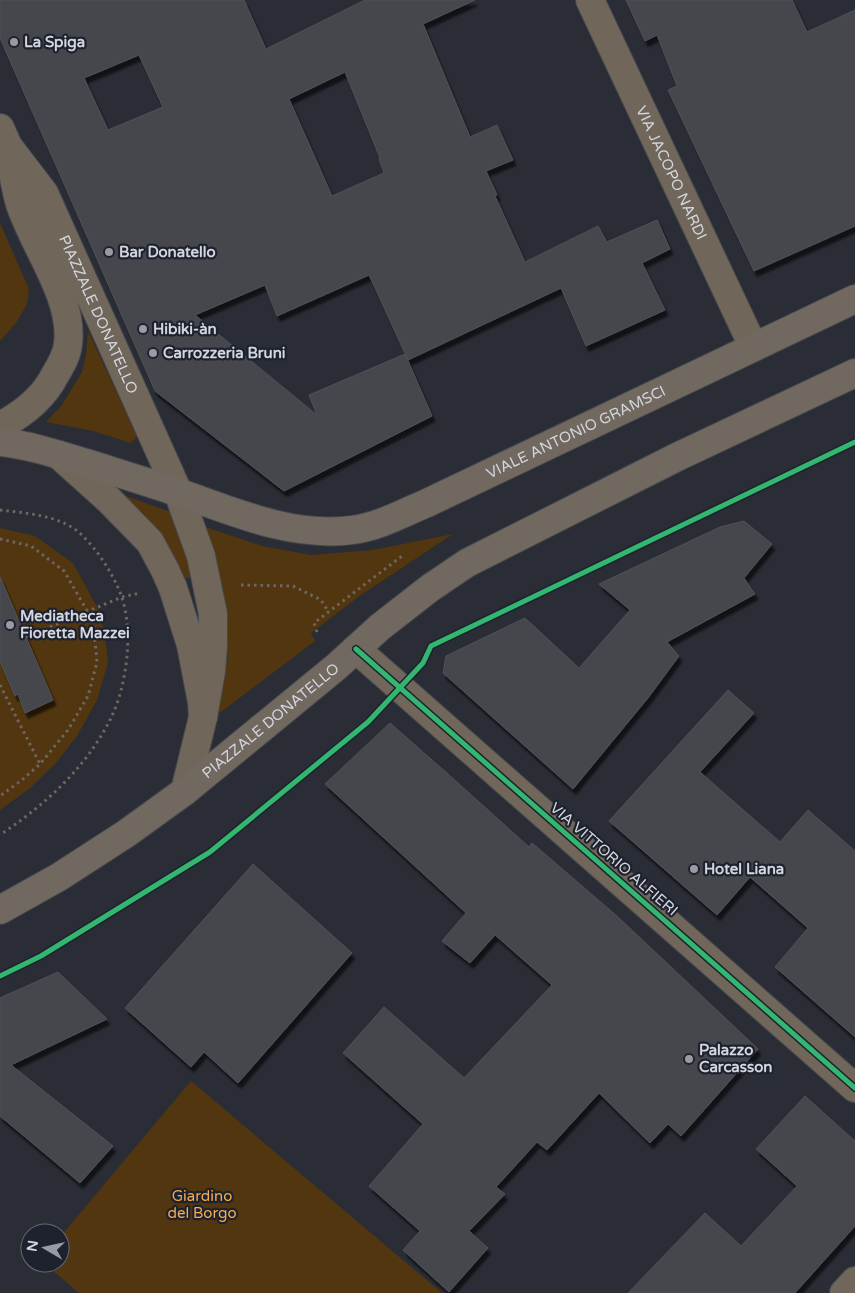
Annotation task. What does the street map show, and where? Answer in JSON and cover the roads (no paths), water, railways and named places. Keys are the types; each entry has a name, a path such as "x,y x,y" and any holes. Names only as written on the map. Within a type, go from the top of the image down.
{"main road":[{"name":"VIALE ANTONIO GRAMSCI","path":"178,492 236,513 289,527 334,532 354,530 391,518 436,498 855,298"},
{"path":"356,649 408,605 467,563 503,543 677,457 855,374"},
{"path":"0,442 59,455 178,492"},
{"name":"PIAZZALE DONATELLO","path":"0,910 59,878 185,791 356,649"}],"street":[{"name":"VIA JACOPO NARDI","path":"590,0 753,346"},
{"name":"PIAZZALE DONATELLO","path":"0,426 25,413 52,382 64,358 69,333 66,308 20,204 3,141"},
{"name":"PIAZZALE DONATELLO","path":"3,141 44,194 178,492 201,556 213,614 213,644 211,671 203,717 185,791"},
{"name":"PIAZZALE DONATELLO","path":"59,455 134,524 150,542 165,570 191,644 200,686 203,717"},
{"name":"VIA VITTORIO ALFIERI","path":"356,649 855,1088"},
{"path":"844,1293 855,1281"}],"place":[{"name":"La Spiga","path":"14,42"},
{"name":"Bar Donatello","path":"109,252"},
{"name":"Hibiki-àn","path":"143,329"},
{"name":"Carrozzeria Bruni","path":"153,353"},
{"name":"Mediatheca Fioretta Mazzei","path":"10,625"},
{"name":"Hotel Liana","path":"694,869"},
{"name":"Palazzo Carcasson","path":"689,1059"}],"park label":[{"name":"Giardino del Borgo","path":"202,1204"}]}
